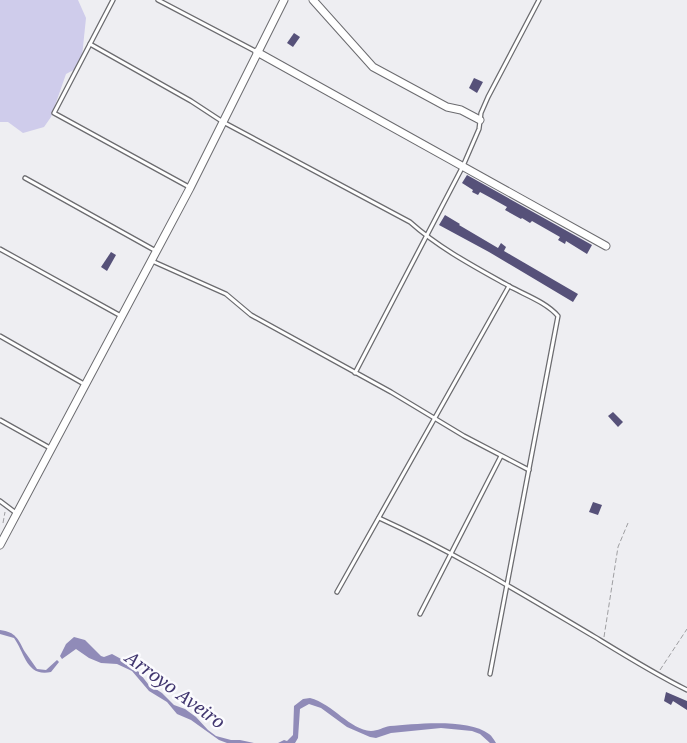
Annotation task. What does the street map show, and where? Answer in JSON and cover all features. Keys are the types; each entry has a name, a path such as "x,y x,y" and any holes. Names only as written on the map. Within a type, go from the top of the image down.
{"street":[{"path":"0,545 190,188 284,0"},
{"path":"313,0 374,67 447,107 461,110 480,120"},
{"path":"257,52 606,246"}],"lane":[{"path":"113,0 54,112 190,188"},
{"path":"158,0 257,52"},
{"path":"355,373 463,166 488,97 540,0"},
{"path":"90,44 191,101 223,122 410,222 427,237 509,286 552,309 558,316 490,674"},
{"path":"25,178 156,251"},
{"path":"0,249 121,316"},
{"path":"151,261 226,294 251,315 464,436 529,470"},
{"path":"337,592 509,286"},
{"path":"0,336 85,384"},
{"path":"0,420 51,448"},
{"path":"420,614 502,456"},
{"path":"0,501 17,513"},
{"path":"379,518 420,536 507,585 656,675 687,690"}],"path":[{"path":"2,528 7,505"},
{"path":"602,642 606,631 618,547 628,523"},
{"path":"656,675 687,629"}],"shaded area":[{"path":"0,0 78,0 86,18 81,66 66,74 51,117 44,127 23,133 8,122 0,122"},
{"path":"0,630 10,632 16,637 37,669 46,670 57,660 59,662 51,672 43,673 36,671 27,662 14,638 0,634"},
{"path":"74,637 85,640 101,656 104,657 112,654 134,666 148,684 162,693 174,705 185,709 196,717 216,736 254,743 227,743 219,740 191,720 177,714 167,702 149,691 132,671 117,664 101,663 89,658 76,649 62,659 60,656 66,644"},
{"path":"310,698 318,701 363,730 374,731 390,726 413,724 455,724 480,729 490,735 496,743 490,743 480,734 472,731 441,728 391,733 376,738 370,737 347,727 321,708 309,704 300,709 298,738 295,743 278,743 284,740 287,741 293,735 294,706 303,699"}],"building":[{"path":"294,33 300,37 293,47 287,43"},
{"path":"474,78 483,82 477,93 469,88"},
{"path":"467,175 592,245 587,254 566,241 565,244 558,240 560,237 532,221 530,223 505,210 507,207 480,192 478,195 472,192 473,190 462,183"},
{"path":"445,215 498,248 501,243 506,247 504,251 578,294 573,302 489,252 439,225"},
{"path":"111,252 116,255 107,271 101,267"},
{"path":"613,412 623,422 618,427 608,416"},
{"path":"593,502 602,505 598,515 589,512"},
{"path":"666,692 687,701 687,710 673,701 671,705 664,701"}],"water label":[{"name":"Arroyo Aveiro","path":"175,690"}]}
